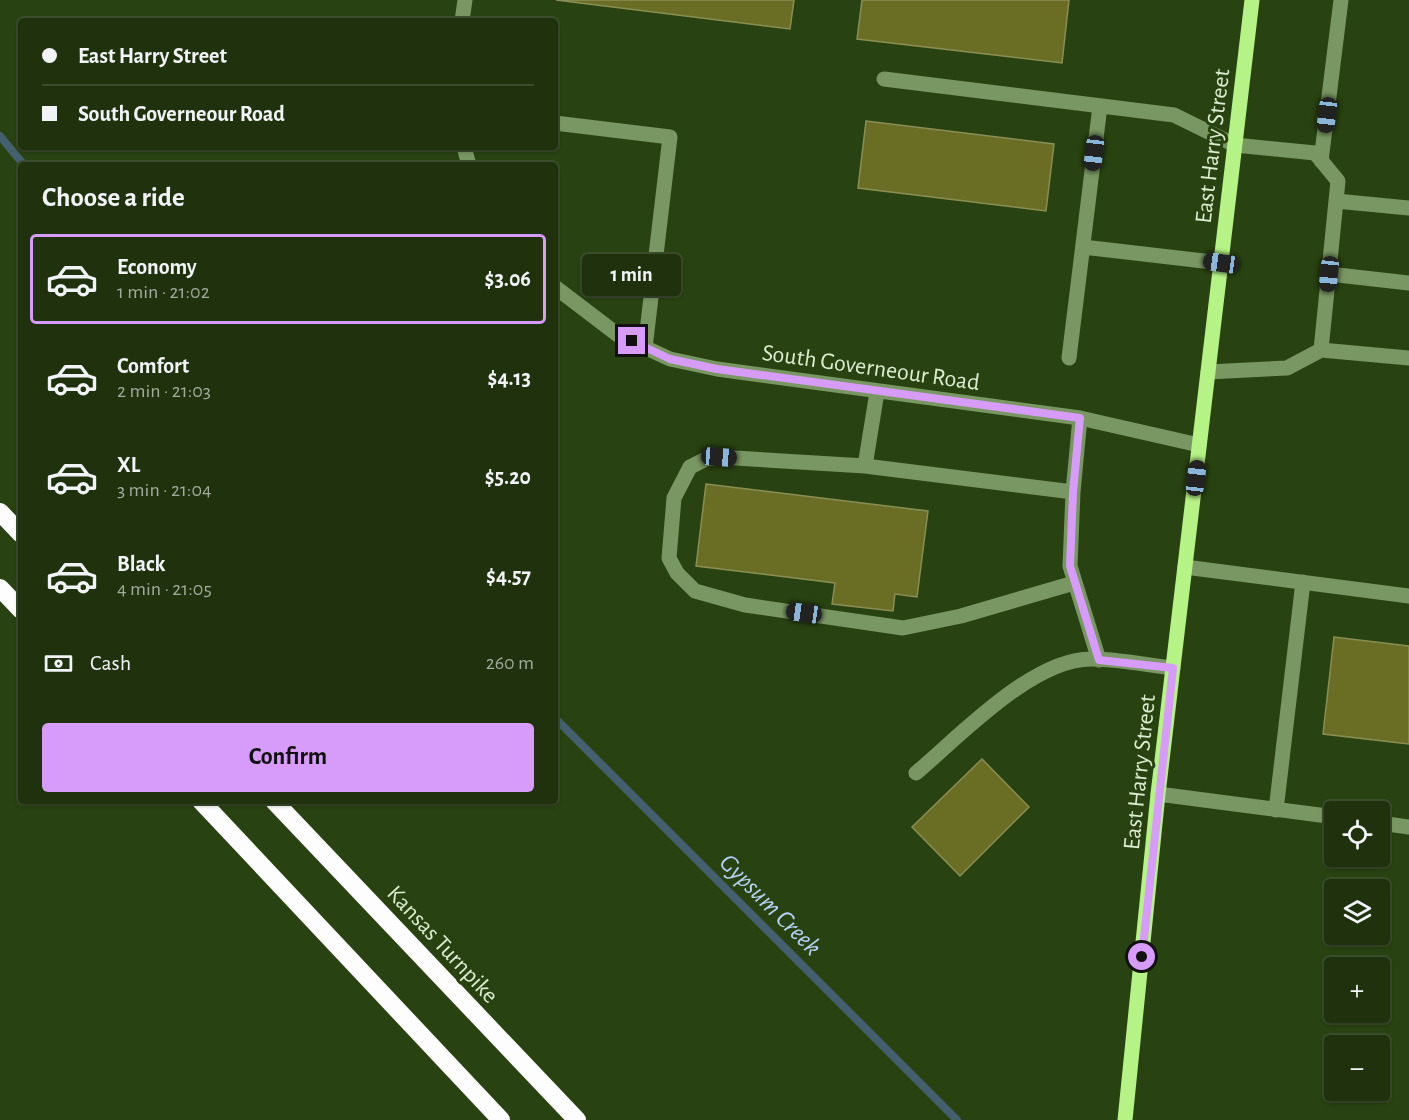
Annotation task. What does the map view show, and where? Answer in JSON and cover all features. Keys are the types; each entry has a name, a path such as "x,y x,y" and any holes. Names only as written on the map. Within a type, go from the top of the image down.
{"highway":[{"path":"0,512 18,531"},
{"path":"0,588 18,607"},
{"path":"204,804 501,1120"},
{"name":"Kansas Turnpike","path":"277,804 577,1120"}],"main road":[{"name":"East Harry Street","path":"1125,1120 1158,794 1252,0"}],"street":[{"path":"462,18 465,0"},
{"path":"1321,161 1341,0"},
{"path":"884,79 1174,115 1235,145 1315,153 1338,181 1321,350"},
{"path":"1069,358 1100,106"},
{"path":"558,123 670,137 645,348"},
{"path":"1336,201 1409,208"},
{"path":"1083,247 1221,263"},
{"path":"1329,274 1409,283"},
{"name":"South Governeour Road","path":"558,289 618,335 670,359 717,369 1080,418 1199,446"},
{"path":"1208,372 1287,369 1321,350 1409,358"},
{"path":"865,466 877,392"},
{"path":"1080,418 1073,492 1070,566 1099,660"},
{"path":"1073,492 865,466 719,457 706,459 690,467 674,498 669,558 677,573 695,591 736,603 903,628 961,616 1074,583"},
{"path":"1185,567 1409,597"},
{"path":"1276,810 1303,582"},
{"path":"916,773 1024,682 1047,670 1088,659 1173,668"},
{"path":"1158,794 1324,816"},
{"path":"1390,824 1409,827"}],"building":[{"path":"556,0 794,0 790,29"},
{"path":"862,0 1069,0 1062,63 857,39"},
{"path":"866,121 1054,144 1046,211 858,188"},
{"path":"706,484 928,511 917,597 895,594 893,611 832,604 835,583 696,566"},
{"path":"1334,637 1409,646 1409,744 1323,734"},
{"path":"982,759 1029,807 960,876 912,827"}],"waterway":[{"name":"Gypsum Creek","path":"0,136 22,162"},
{"name":"Gypsum Creek","path":"558,721 957,1120"}],"route":[{"path":"632,341 670,359 717,369 1080,418 1073,492 1070,566 1099,660 1173,668 1142,957"}]}
